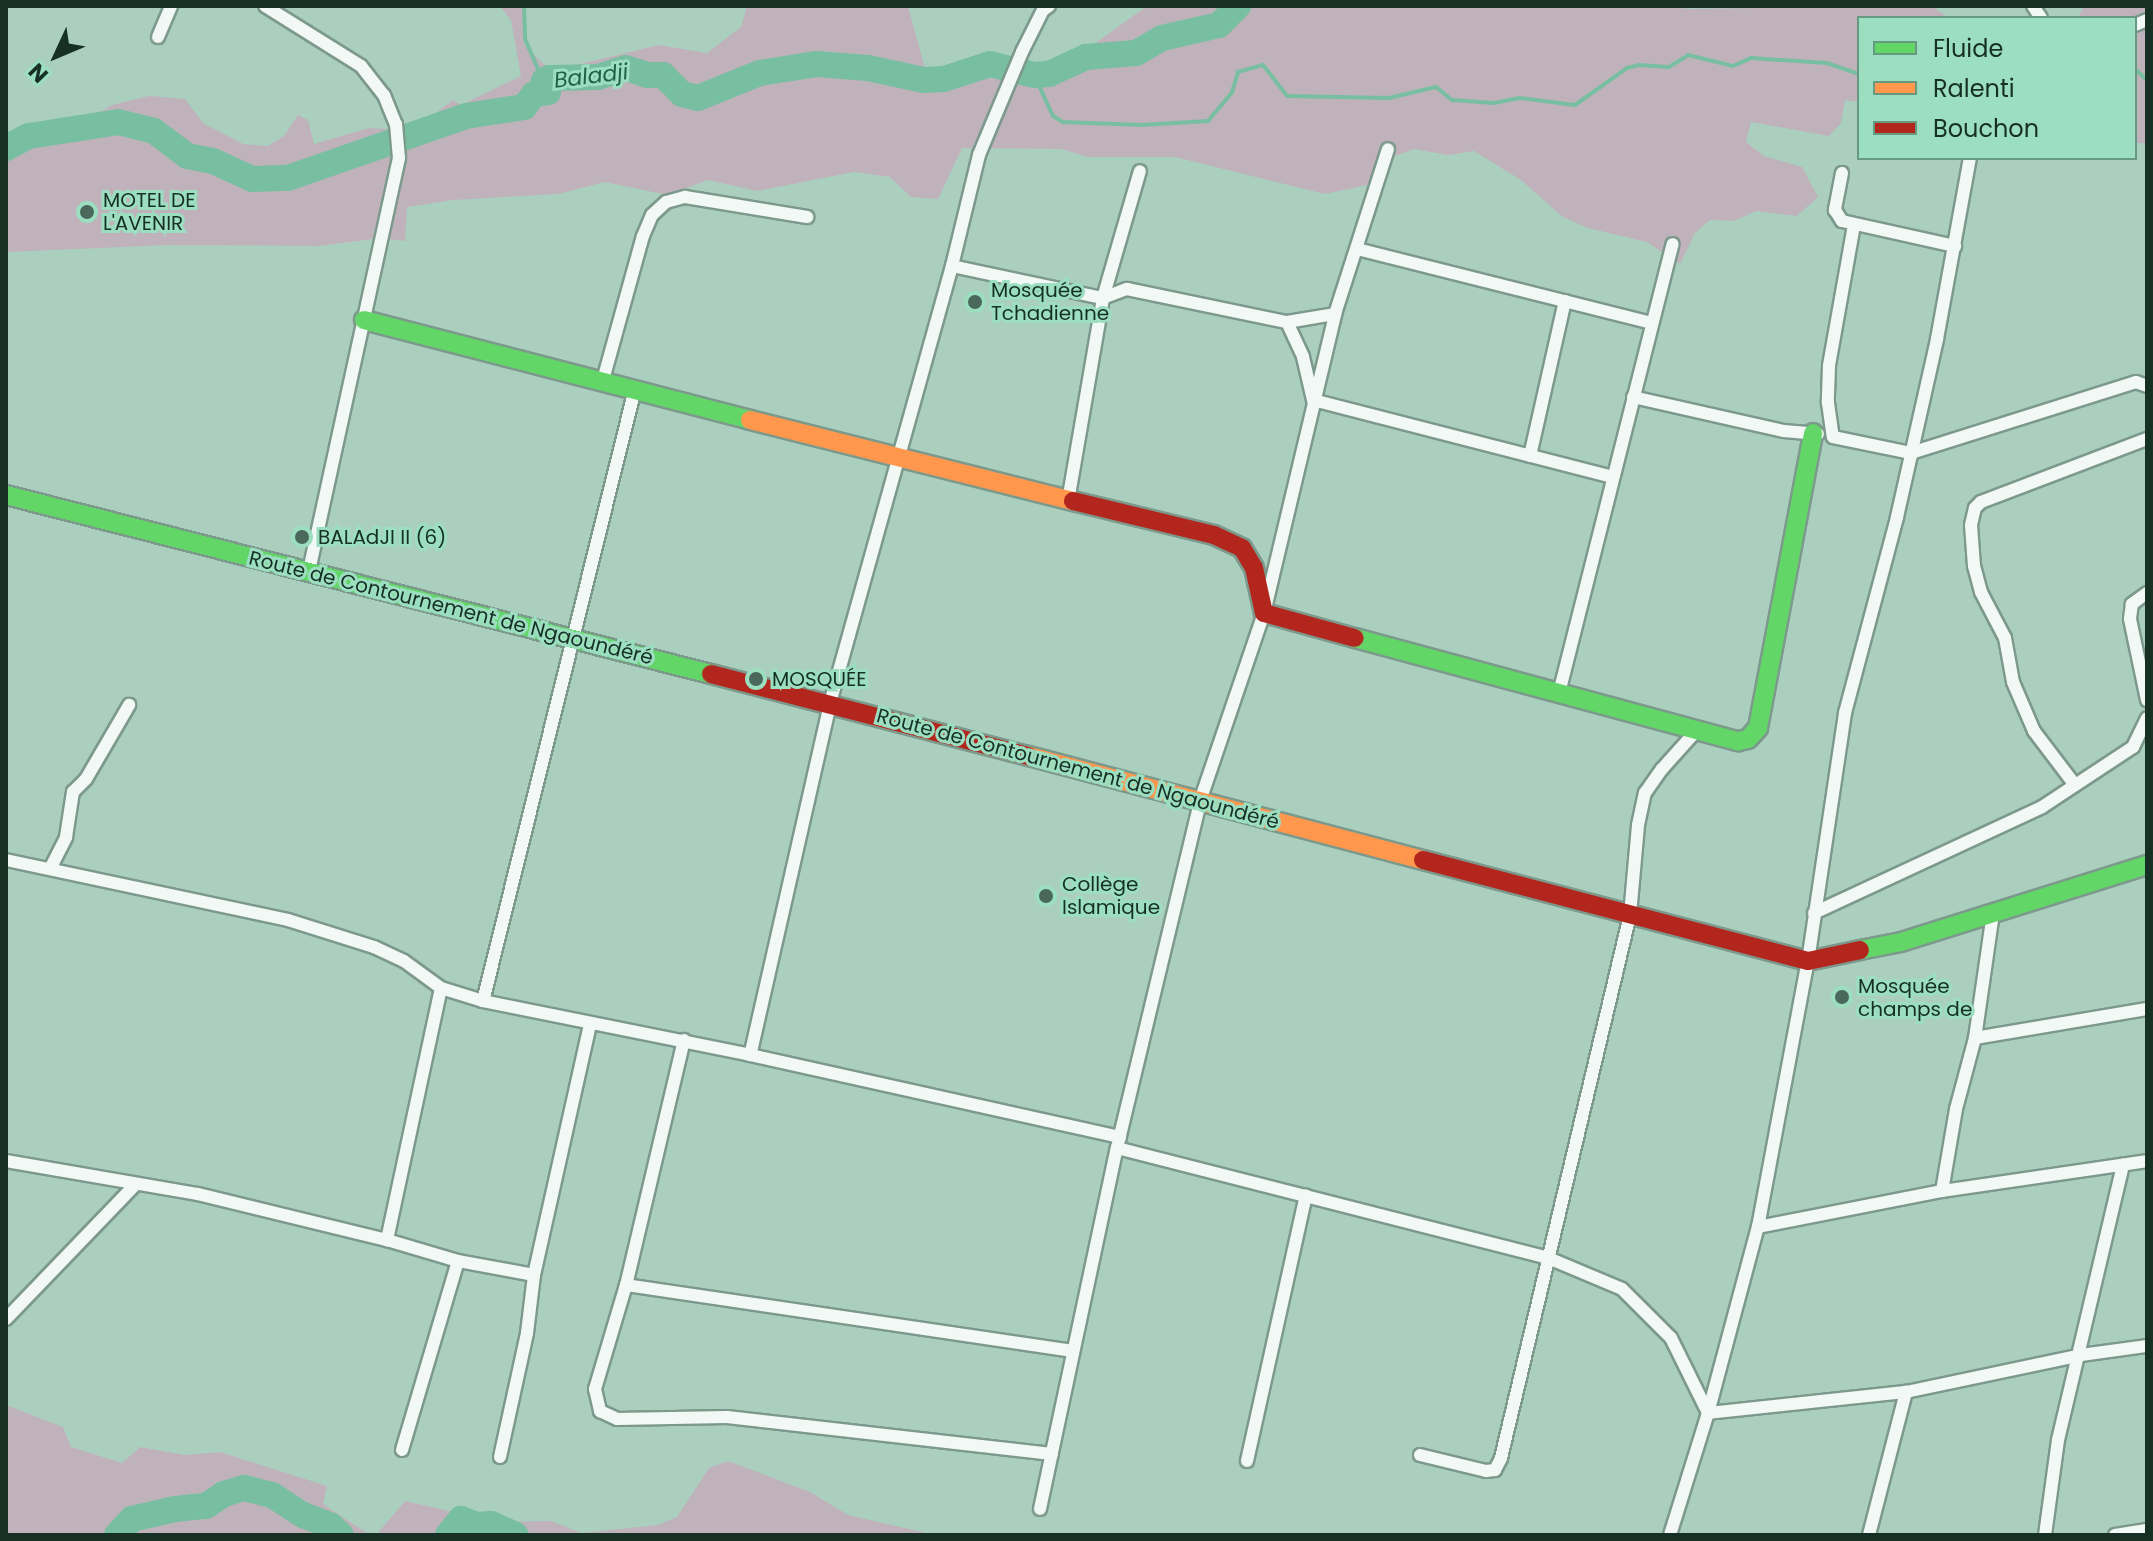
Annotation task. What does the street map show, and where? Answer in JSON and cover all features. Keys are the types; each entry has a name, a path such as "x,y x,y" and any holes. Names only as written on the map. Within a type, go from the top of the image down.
{"street":[{"path":"158,37 171,6"},
{"path":"265,6 289,12 361,66 384,95 398,141 399,158 309,572"},
{"path":"750,1055 830,704 987,132 1045,7"},
{"path":"1040,1509 1119,1142 1200,801 1264,613 1335,314 1388,149"},
{"path":"1670,1535 1708,1413 1758,1227 1808,961 1845,713 1911,453 1955,246 1970,160"},
{"path":"1068,501 1103,298 1140,171"},
{"path":"1842,173 1835,210 1842,221 1955,246"},
{"path":"603,380 643,236 652,215 666,202 685,197 807,217"},
{"path":"1833,437 1828,403 1829,366 1854,225"},
{"path":"1559,693 1673,244"},
{"path":"1357,249 1651,323"},
{"path":"952,266 1103,298 1127,289 1287,322 1335,314"},
{"path":"1530,456 1565,301"},
{"path":"364,320 897,458 1214,535 1242,548 1254,568 1264,613"},
{"path":"1287,322 1303,357 1313,400"},
{"path":"1633,397 1784,431 1813,433 1911,453 2136,382 2147,386"},
{"path":"483,1001 635,389"},
{"path":"1313,400 1613,477"},
{"path":"1264,613 1738,741 1748,739 1758,728 1813,433"},
{"path":"2075,785 2034,731 2013,682 2005,638 1981,592 1974,566 1971,525 1975,508 1981,502 2147,439"},
{"name":"Route de Contournement de Ngaoundéré","path":"6,495 830,704 1808,961 1901,942 2147,865"},
{"path":"2147,593 2132,604 2130,619 2147,700"},
{"path":"50,869 66,837 73,792 86,779 129,705"},
{"path":"1814,913 2042,807 2133,747 2147,718"},
{"path":"1420,1455 1495,1470 1501,1458 1546,1257 1630,915 1638,825 1645,793 1697,730"},
{"path":"6,860 288,920 374,947 404,961 441,988 483,1001 684,1040 1119,1142 1306,1195 1546,1257 1622,1289 1645,1308 1671,1338 1708,1413"},
{"path":"1942,1191 1956,1109 1975,1038 1993,913"},
{"path":"387,1240 441,988"},
{"path":"1975,1038 2147,1009"},
{"path":"500,1457 527,1333 534,1275 590,1024"},
{"path":"684,1040 626,1285 595,1389 600,1411 617,1419 727,1417 1052,1454"},
{"path":"6,1161 198,1194 387,1240 458,1261 534,1275"},
{"path":"1758,1227 1942,1191 2147,1161"},
{"path":"2045,1535 2058,1440 2081,1355 2123,1165"},
{"path":"6,1319 136,1184"},
{"path":"1247,1461 1306,1195"},
{"path":"402,1450 458,1261"},
{"path":"626,1285 1072,1351"},
{"path":"1708,1413 1906,1392 2081,1355 2147,1346"},
{"path":"1869,1535 1906,1392"},
{"path":"2115,1535 2147,1530"}],"shaded area":[{"name":"Baladji","path":"500,6 523,6 524,45 551,71 659,45 707,53 741,27 747,6 908,6 928,79 945,82 980,78 1036,79 1076,57 1143,9 1155,6 1663,6 1687,9 1932,6 1946,16 1857,16 1857,102 1845,100 1841,123 1829,136 1751,122 1746,142 1764,156 1802,167 1818,197 1797,216 1756,211 1734,221 1710,220 1695,233 1680,264 1647,242 1588,228 1563,217 1521,180 1474,151 1448,155 1414,149 1390,158 1372,184 1325,194 1175,157 1088,157 1062,149 962,148 938,199 911,197 890,177 854,172 757,191 708,180 667,195 605,182 558,194 453,200 407,207 405,241 381,238 319,246 169,245 6,252 6,158 55,140 112,105 149,96 185,99 203,123 243,144 268,146 284,136 298,115 308,120 314,144 369,128 403,130 427,120 453,100 461,105 521,76 511,20"},
{"path":"2084,6 2147,6 2147,143 2137,143 2137,16 2079,16"},
{"path":"6,1405 63,1427 71,1447 122,1463 140,1447 185,1455 220,1452 327,1486 323,1504 370,1535 6,1535"},
{"path":"728,1461 810,1492 848,1515 935,1535 376,1535 405,1501 498,1522 551,1521 581,1533 658,1525 677,1517 709,1468"}],"waterway":[{"path":"524,6 525,39 548,92"},
{"name":"Baladji","path":"6,148 29,136 118,122 154,131 187,156 213,161 252,179 288,178 466,116 524,107 534,94 548,92 544,81 549,78 598,77 626,68 648,75 663,75 682,94 698,98 760,73 817,64 868,68 924,80 944,79 990,64 1034,75 1049,74 1086,57 1136,53 1162,38 1219,25 1238,6"},
{"path":"1034,75 1053,116 1063,122 1142,125 1208,121 1232,92 1238,72 1263,65 1287,96 1389,98 1436,87 1452,100 1494,103 1520,98 1575,105 1627,68 1639,65 1669,67 1688,55 1733,66 1751,58 1827,63 1857,73"},
{"path":"2137,71 2147,80"},
{"path":"117,1535 132,1519 175,1509 206,1506 224,1494 244,1488 272,1495 303,1515 331,1526 341,1535"},
{"path":"448,1535 461,1519 477,1525 491,1524 516,1535"}],"traffic: fast":[{"path":"364,320 750,420"},
{"path":"1355,638 1738,741 1748,739 1758,728 1813,433"},
{"path":"6,495 711,674"},
{"path":"1860,950 1901,942 2147,865"}],"traffic: slow":[{"path":"750,420 1073,501"},
{"path":"1029,756 1423,860"}],"traffic: jam":[{"path":"1073,501 1214,535 1242,548 1254,568 1264,613 1355,638"},
{"path":"711,674 1029,756"},
{"path":"1423,860 1808,961 1860,950"}],"place":[{"name":"MOTEL DE L'AVENIR","path":"87,212"},
{"name":"Mosquée Tchadienne","path":"975,302"},
{"name":"BALAdJI II (6)","path":"302,537"},
{"name":"MOSQUÉE","path":"756,679"},
{"name":"Collège Islamique","path":"1046,896"},
{"name":"Mosquée champs de","path":"1842,997"}]}
